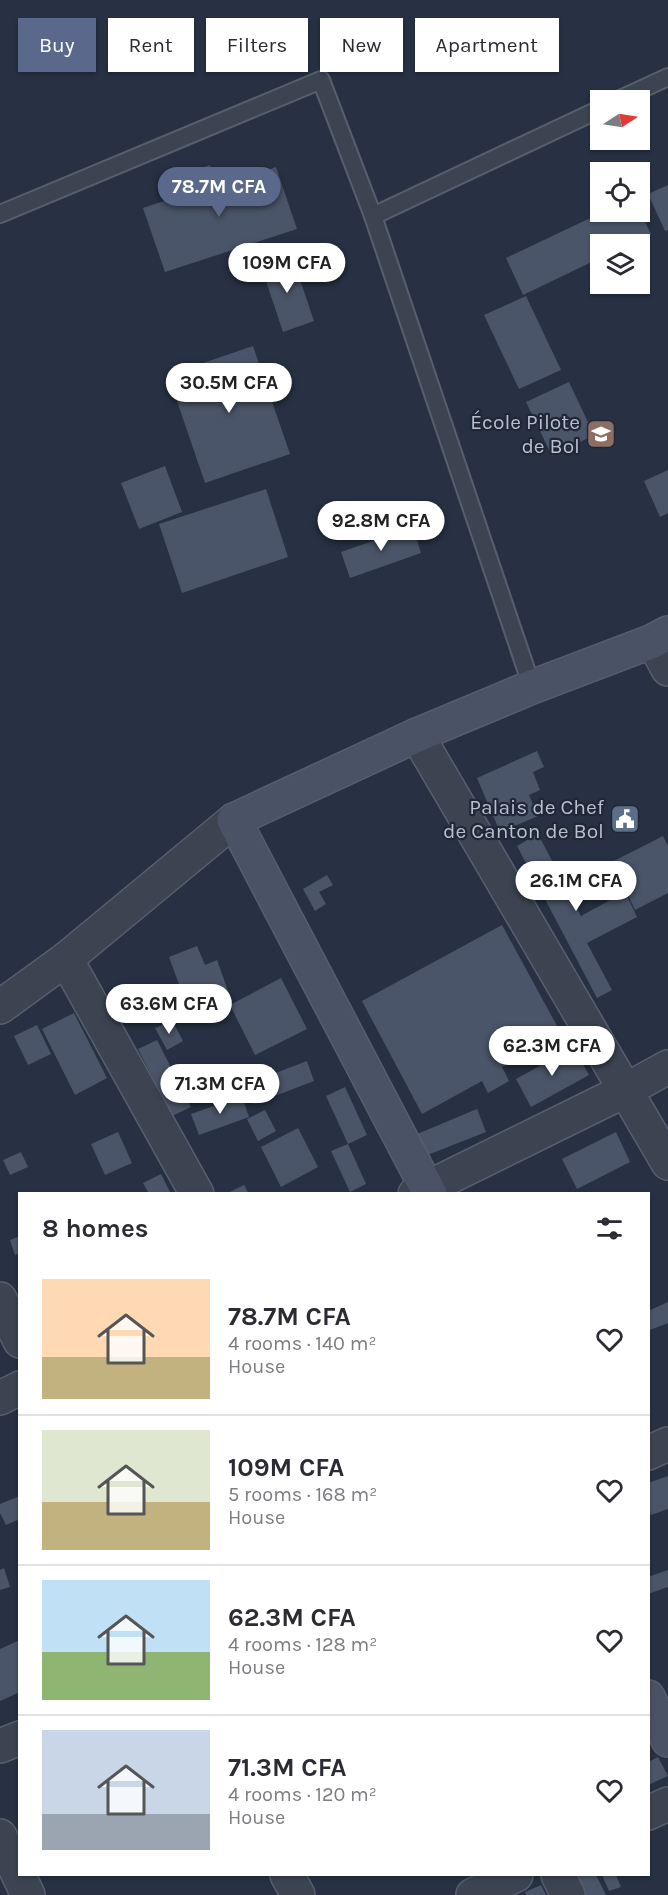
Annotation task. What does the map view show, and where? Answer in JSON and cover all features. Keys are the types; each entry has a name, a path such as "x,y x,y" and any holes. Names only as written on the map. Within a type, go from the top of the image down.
{"street":[{"path":"0,1007 66,959 234,820 417,735 532,687 663,648"},
{"path":"417,735 668,1163"},
{"path":"234,820 424,1192 668,1067"},
{"path":"66,959 196,1192"},
{"path":"0,1299 18,1337"},
{"path":"0,1398 18,1389"},
{"path":"650,1452 668,1444"},
{"path":"650,1701 668,1740"},
{"path":"0,1746 18,1739"},
{"path":"650,1812 668,1804"},
{"path":"0,1836 18,1874"},
{"path":"19,1876 28,1895"},
{"path":"288,1876 298,1895"},
{"path":"473,1895 514,1876"},
{"path":"558,1876 568,1895"}],"lane":[{"path":"640,90 668,77"},
{"path":"0,214 321,80 373,216 532,687"},
{"path":"373,216 590,114"}],"building":[{"path":"210,165 217,187 276,167 297,229 165,272 143,208 200,189 194,171"},
{"path":"668,185 668,230 665,231 650,198 650,193"},
{"path":"590,218 590,222 645,222 651,234 590,234 590,263 523,295 506,258"},
{"path":"292,256 314,321 283,332 261,266"},
{"path":"526,296 561,370 519,389 484,315"},
{"path":"253,346 290,454 205,483 168,375"},
{"path":"569,382 594,435 552,456 526,402"},
{"path":"165,466 182,512 139,529 121,483"},
{"path":"668,470 668,513 660,517 644,481"},
{"path":"266,489 288,557 182,593 159,524"},
{"path":"413,527 421,553 350,578 341,552"},
{"path":"537,751 544,767 533,772 540,790 529,795 538,816 500,832 477,778"},
{"path":"538,834 581,916 625,892 637,917 587,943 612,990 597,998 517,846"},
{"path":"663,836 668,846 668,893 635,910 612,862"},
{"path":"327,875 333,885 319,892 326,904 315,911 303,889"},
{"path":"502,925 562,1035 502,1067 509,1081 488,1093 482,1081 422,1114 362,1001"},
{"path":"197,946 205,965 217,960 232,1002 191,1017 169,957"},
{"path":"281,978 307,1029 255,1055 230,1005"},
{"path":"74,1013 107,1078 75,1095 42,1029"},
{"path":"172,1020 183,1041 167,1050 155,1028"},
{"path":"37,1025 51,1054 28,1065 14,1036"},
{"path":"157,1040 191,1107 172,1116 138,1049"},
{"path":"574,1047 589,1075 531,1107 516,1079"},
{"path":"307,1061 314,1081 254,1104 247,1084"},
{"path":"345,1087 367,1135 348,1144 326,1096"},
{"path":"242,1096 249,1117 199,1135 191,1114"},
{"path":"477,1109 486,1132 425,1156 417,1134"},
{"path":"265,1110 276,1131 258,1141 247,1119"},
{"path":"298,1128 318,1167 281,1187 261,1147"},
{"path":"118,1132 132,1163 105,1175 91,1144"},
{"path":"616,1132 630,1162 577,1189 562,1159"},
{"path":"348,1144 366,1184 350,1192 331,1151"},
{"path":"21,1152 28,1167 10,1175 3,1160"},
{"path":"161,1174 170,1192 148,1192 143,1183"},
{"path":"244,1185 248,1192 230,1192"},
{"path":"18,1237 18,1254 15,1255 10,1240"},
{"path":"668,1302 668,1323 650,1330 650,1310"},
{"path":"668,1476 668,1509 651,1515 650,1512 650,1482"},
{"path":"18,1497 18,1520 6,1525 0,1513 0,1504"},
{"path":"4,1568 10,1587 0,1590 0,1570"},
{"path":"668,1570 668,1587 650,1593 650,1576"},
{"path":"18,1641 18,1693 0,1701 0,1649"},
{"path":"658,1757 668,1776 650,1784 650,1761"},
{"path":"575,1876 596,1876 606,1895 582,1895"},
{"path":"602,1876 616,1876 621,1887 609,1891"},
{"path":"541,1885 546,1895 526,1895 525,1892"}],"place":[{"name":"École Pilote de Bol","path":"601,434"},
{"name":"Palais de Chef de Canton de Bol","path":"625,819"}]}
